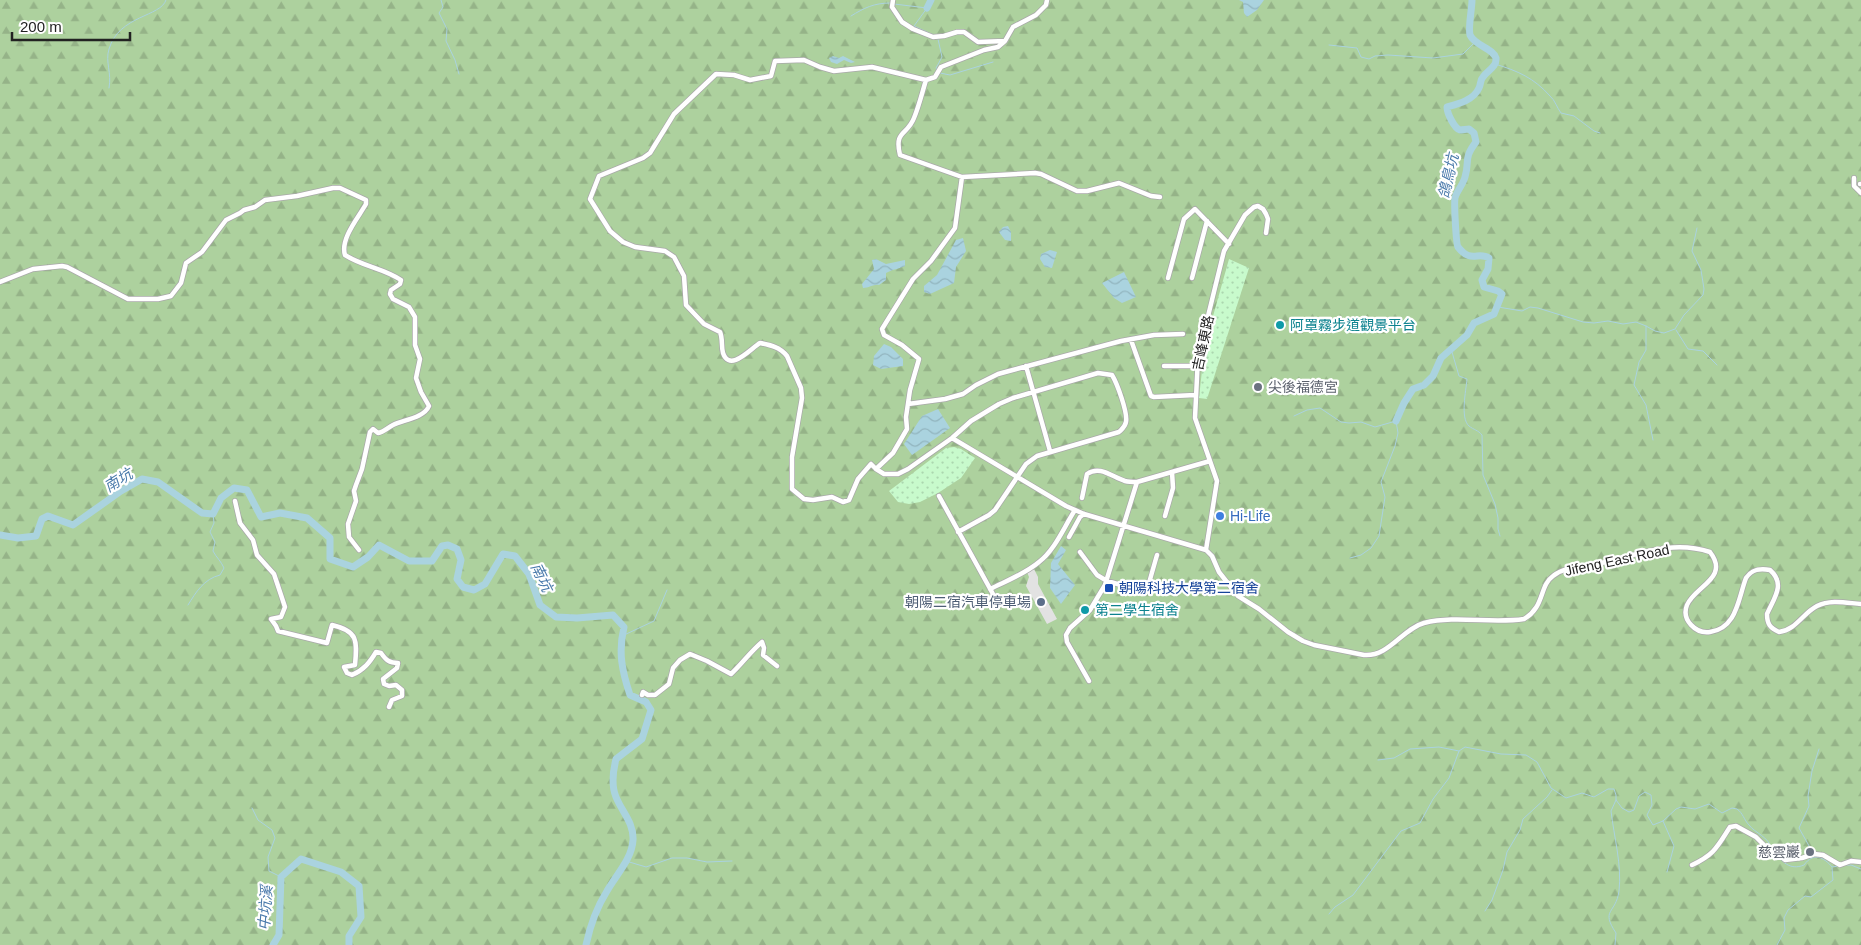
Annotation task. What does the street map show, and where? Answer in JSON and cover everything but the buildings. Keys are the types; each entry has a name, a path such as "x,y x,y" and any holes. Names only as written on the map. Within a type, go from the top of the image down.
{"street":[{"path":"893,0 892,7 902,22 913,29 935,37 964,32 978,42 1005,41"},
{"path":"958,532 995,510 1031,460 1050,452 1110,435 1123,429 1126,418 1116,380 1112,375 1105,372 1098,373 1013,398 991,408 952,438 898,474 884,474 871,464 858,479 849,500 843,502 832,497 813,500 804,499 792,489 792,457 802,398 801,388 787,356 784,352 771,345 760,344 739,359 734,361 727,359 723,353 720,332 704,324 686,305 684,276 674,257 664,251 634,247 623,242 610,232 590,199 599,176 643,158 650,153 674,114 716,74 734,75 750,80 771,76 775,61 804,60 834,71 872,67 926,80 935,77 939,71 984,50 998,47 1005,41 1013,27 1036,15 1046,5 1047,0"},
{"path":"926,80 914,120 899,136 898,146 900,155 962,177 1036,173 1077,191 1087,191 1119,183 1150,196 1160,197"},
{"path":"876,469 893,453 907,429 906,417 910,390 919,359 902,345 884,335 882,329 913,279 931,261 955,228 962,177"},
{"path":"1854,178 1854,186 1861,194"},
{"path":"0,282 33,269 62,266 93,279 107,289 118,292 128,299 158,299 171,296 181,283 186,263 202,252 226,220 244,210 265,200 297,196 333,188 340,188 361,196 366,200 366,204 352,228 344,247 345,255 360,264 375,266 390,272 401,280 400,284 391,290 390,294 393,299 409,307 415,317 415,345 420,358 416,378 429,406 427,411 391,426 382,432 378,433 373,429 370,432 354,490 356,501 348,524 349,537 358,550"},
{"name":"吉峰東路","path":"1206,550 1217,481 1195,418 1198,357 1224,251 1245,215 1254,207 1258,206 1266,214 1268,219 1266,233"},
{"path":"1168,278 1184,219 1195,209 1229,244"},
{"path":"1192,278 1207,221"},
{"path":"908,404 929,402 963,394 998,374 1121,341 1154,335 1183,334"},
{"path":"1130,340 1151,396 1195,396"},
{"path":"1026,366 1050,452"},
{"path":"1164,366 1197,366"},
{"path":"952,438 1049,497 1084,514 1206,550 1212,556 1219,572 1238,596 1259,609 1288,632 1314,645 1364,655 1380,653 1407,631 1423,624 1457,619 1524,619 1533,614 1549,579 1566,568 1598,564 1650,550 1682,547 1710,552 1716,565 1716,571 1687,605 1688,619 1698,631 1713,632 1727,626 1735,613 1746,578 1757,569 1770,570 1779,580 1779,586 1767,614 1769,625 1778,632 1790,629 1817,606 1844,602 1861,604"},
{"path":"1082,498 1087,474 1092,470 1098,470 1126,481 1137,482 1210,461"},
{"path":"1165,516 1173,488 1172,472"},
{"path":"1089,681 1067,642 1066,635 1070,628 1090,610 1107,581 1137,482"},
{"path":"939,496 999,605"},
{"path":"235,501 240,523 253,540 258,555 274,574 285,606 281,617 271,619 278,631 328,643 332,625 340,627 353,635 357,643 355,665 344,667 347,673 352,675 361,672 376,652 382,653 385,660 391,663 398,663 398,668 383,679 384,684 389,686 396,685 402,690 402,696 392,700 389,708"},
{"path":"990,590 1040,562 1049,553 1075,510"},
{"path":"1069,537 1080,517 1084,514"},
{"path":"1080,552 1097,575 1107,581 1130,588 1146,590 1157,555"},
{"path":"642,696 643,692 655,695 669,684 673,668 690,654 731,674 743,663 752,650 762,642 764,648 763,655 777,666"},
{"path":"1692,865 1706,858 1717,849 1730,827 1736,826 1756,837 1785,860 1802,858 1813,854 1823,855 1840,865 1861,862"}],"green space":[{"path":"0,0 1861,0 1861,945 0,945"},
{"path":"1229,259 1249,268 1207,399 1199,398 1208,334"},
{"path":"954,447 975,458 961,478 920,502 909,504 898,502 889,491 946,448"}],"shaded area":[{"name":"朝陽二宿汽車停車場","path":"1034,569 1038,577 1038,584 1057,619 1047,624 1026,586 1029,577 1027,572"}],"water":[{"path":"1239,0 1264,0 1257,10 1247,17 1244,13 1243,2"},
{"path":"833,56 839,58 843,56 855,62 851,63 844,60 837,64 831,62 829,58"},
{"path":"1008,226 1011,232 1011,241 1005,240 999,232 1003,227"},
{"path":"963,238 966,251 956,267 954,283 930,294 924,292 924,286 937,275 956,240"},
{"path":"1050,250 1057,252 1052,268 1045,267 1040,259 1041,254"},
{"path":"876,259 886,264 905,260 905,266 886,273 886,280 879,285 863,288 862,284 874,269 872,260"},
{"path":"1124,272 1136,297 1122,303 1114,298 1102,283"},
{"path":"884,344 891,347 903,359 903,366 881,369 873,365 874,356"},
{"path":"938,409 950,428 912,455 904,444 922,416"},
{"path":"1061,546 1066,550 1058,564 1075,585 1061,604 1050,588 1051,563"}],"waterway":[{"path":"109,88 108,54 114,38 121,29 163,6 166,0"},
{"path":"441,0 443,7 439,13 447,29 446,41 459,74"},
{"path":"927,8 931,0"},
{"name":"鴿鳥坑","path":"1396,421 1413,389 1424,385 1433,376 1441,358 1467,335 1474,323 1494,314 1502,294 1484,287 1482,280 1488,269 1489,258 1467,255 1458,247 1457,239 1455,198 1463,183 1470,152 1476,142 1474,133 1469,129 1460,130 1455,126 1447,107 1473,96 1477,92 1482,78 1496,61 1494,55 1472,39 1470,35 1472,0"},
{"path":"851,16 869,6 890,3"},
{"path":"894,4 927,8"},
{"path":"927,8 914,26 936,36"},
{"path":"937,70 936,68 942,57 938,39"},
{"path":"1329,45 1357,48 1361,57 1369,59 1375,56 1388,55 1433,58 1463,54 1475,42"},
{"path":"940,73 950,75 993,62"},
{"path":"1495,64 1518,72 1532,80 1552,98 1561,113 1574,116 1594,131 1600,133"},
{"path":"1498,307 1522,311 1530,307 1538,308 1583,322 1608,321 1623,324 1636,322 1664,333 1675,329 1684,315 1703,295 1701,270 1692,251 1697,228"},
{"path":"1646,326 1646,350 1639,362 1634,385 1646,405 1653,440"},
{"path":"1676,330 1688,349 1703,351 1717,365"},
{"path":"1455,344 1452,352 1459,376 1467,379 1464,404 1466,422 1482,435 1483,475 1495,504 1500,536"},
{"path":"1294,416 1307,410 1320,408 1341,422 1361,422 1375,427 1396,421 1398,433 1395,446 1381,482 1385,497 1379,536 1371,548 1361,555 1350,558"},
{"name":"南坑","path":"0,535 18,538 36,536 42,519 48,516 73,525 121,491 142,479 158,482 202,513 213,514 221,498 234,488 247,490 261,517 280,513 307,518 330,538 330,559 353,567 368,557 379,545 409,561 432,561 442,546 448,545 457,549 461,560 457,579 463,587 474,590 485,584 503,554 515,556 529,574 540,605 556,617 577,618 613,615 624,627 621,645 622,661 630,695 646,702 651,710 642,739 616,759 613,773 613,788 632,828 632,847 627,860 600,904 586,945"},
{"path":"188,605 201,587 209,580 220,575 224,568 213,551 215,542 210,532 214,523 213,514"},
{"path":"622,636 654,621 667,590"},
{"path":"1378,760 1394,758 1410,749 1439,747 1459,751"},
{"path":"1329,914 1335,907 1353,895 1401,831 1420,823 1433,799 1449,778 1459,751 1465,747 1501,754 1526,755 1537,762 1551,788 1566,798 1582,793 1594,797 1608,789 1614,789 1616,800 1622,808 1629,812 1634,810 1639,796 1645,792 1651,795 1652,805 1647,815 1653,825 1663,821 1681,807 1695,809 1709,804 1722,813 1732,808 1737,809 1741,812 1747,823 1768,841 1771,848"},
{"path":"1813,853 1799,828 1809,806 1808,796 1812,771 1819,749"},
{"path":"1485,911 1492,900 1503,870 1507,852 1520,830 1523,819 1552,790"},
{"path":"1615,945 1616,933 1609,920 1609,915 1617,898 1620,881 1619,861 1611,811 1616,800"},
{"path":"252,808 258,820 272,830 275,838 268,857 269,871 281,877"},
{"path":"1663,821 1674,846 1667,872"},
{"path":"1772,852 1794,867 1804,865 1811,858 1815,857 1826,861 1832,867 1839,866"},
{"path":"626,861 646,867 672,858 687,858 707,862 732,861"},
{"name":"中坑溪","path":"273,945 279,935 281,877 301,859 341,872 359,886 361,917 349,936 349,945"},
{"path":"1845,865 1861,869"},
{"path":"1777,945 1785,930 1784,918 1788,910 1805,896 1811,897 1833,880 1832,868"}],"place":[{"name":"阿罩霧步道觀景平台","path":"1280,325"},
{"name":"尖後福德宮","path":"1258,387"},
{"name":"Hi-Life","path":"1220,516"},
{"name":"朝陽科技大學第二宿舍","path":"1109,588"},
{"name":"朝陽二宿汽車停車場","path":"1041,602"},
{"name":"第二學生宿舍","path":"1085,610"},
{"name":"慈雲巖","path":"1810,852"}]}
